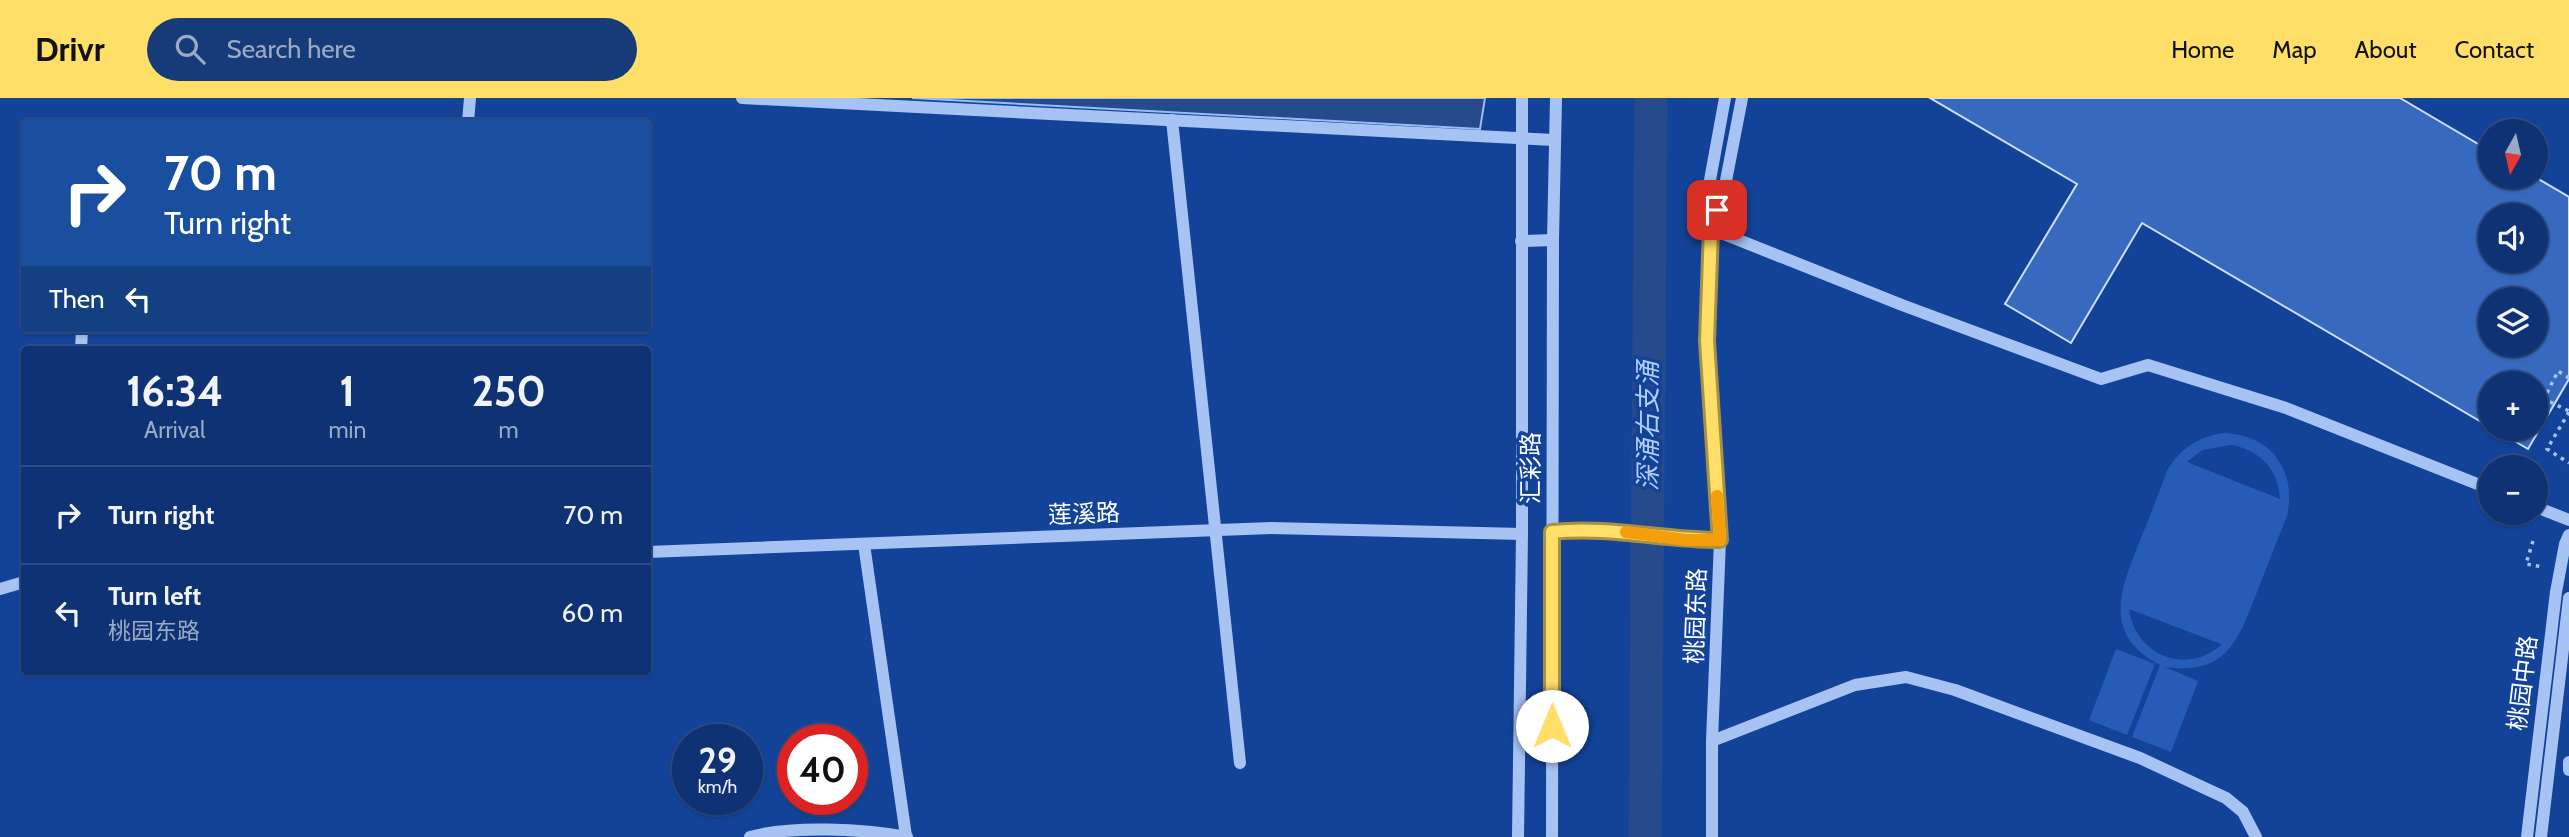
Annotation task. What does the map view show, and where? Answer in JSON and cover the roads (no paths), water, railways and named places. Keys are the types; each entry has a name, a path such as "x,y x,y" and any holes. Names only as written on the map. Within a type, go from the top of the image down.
{"street":[{"path":"468,119 470,98"},
{"path":"741,98 1554,140"},
{"name":"桃园东路","path":"1712,837 1712,741 1720,540 1707,341 1711,229 1708,191 1725,98"},
{"name":"桃园东路","path":"1711,229 1724,191 1742,98"},
{"name":"汇彩路","path":"1552,837 1553,240 1556,102"},
{"name":"汇彩路","path":"1518,837 1522,534 1522,103"},
{"path":"1172,120 1240,763"},
{"path":"1711,229 1902,305 2101,379 2148,365 2286,408 2478,484"},
{"path":"1521,241 1553,240"},
{"path":"2548,512 2569,520"},
{"name":"莲溪路","path":"651,552 1215,530 1340,528 1522,534"},
{"path":"1552,532 1580,529 1720,540"},
{"name":"桃园中路","path":"2528,837 2554,604 2565,544 2569,536"},
{"path":"750,837 805,830 906,837 864,544"},
{"path":"0,589 21,583"},
{"name":"桃园中路","path":"2540,837 2569,598"},
{"path":"1712,741 1855,685 1906,677 1955,690 2140,758 2226,798 2243,812 2256,837"},
{"path":"2569,762 2569,770"}],"waterway":[{"name":"深涌右支涌","path":"1645,837 1651,98"}]}
